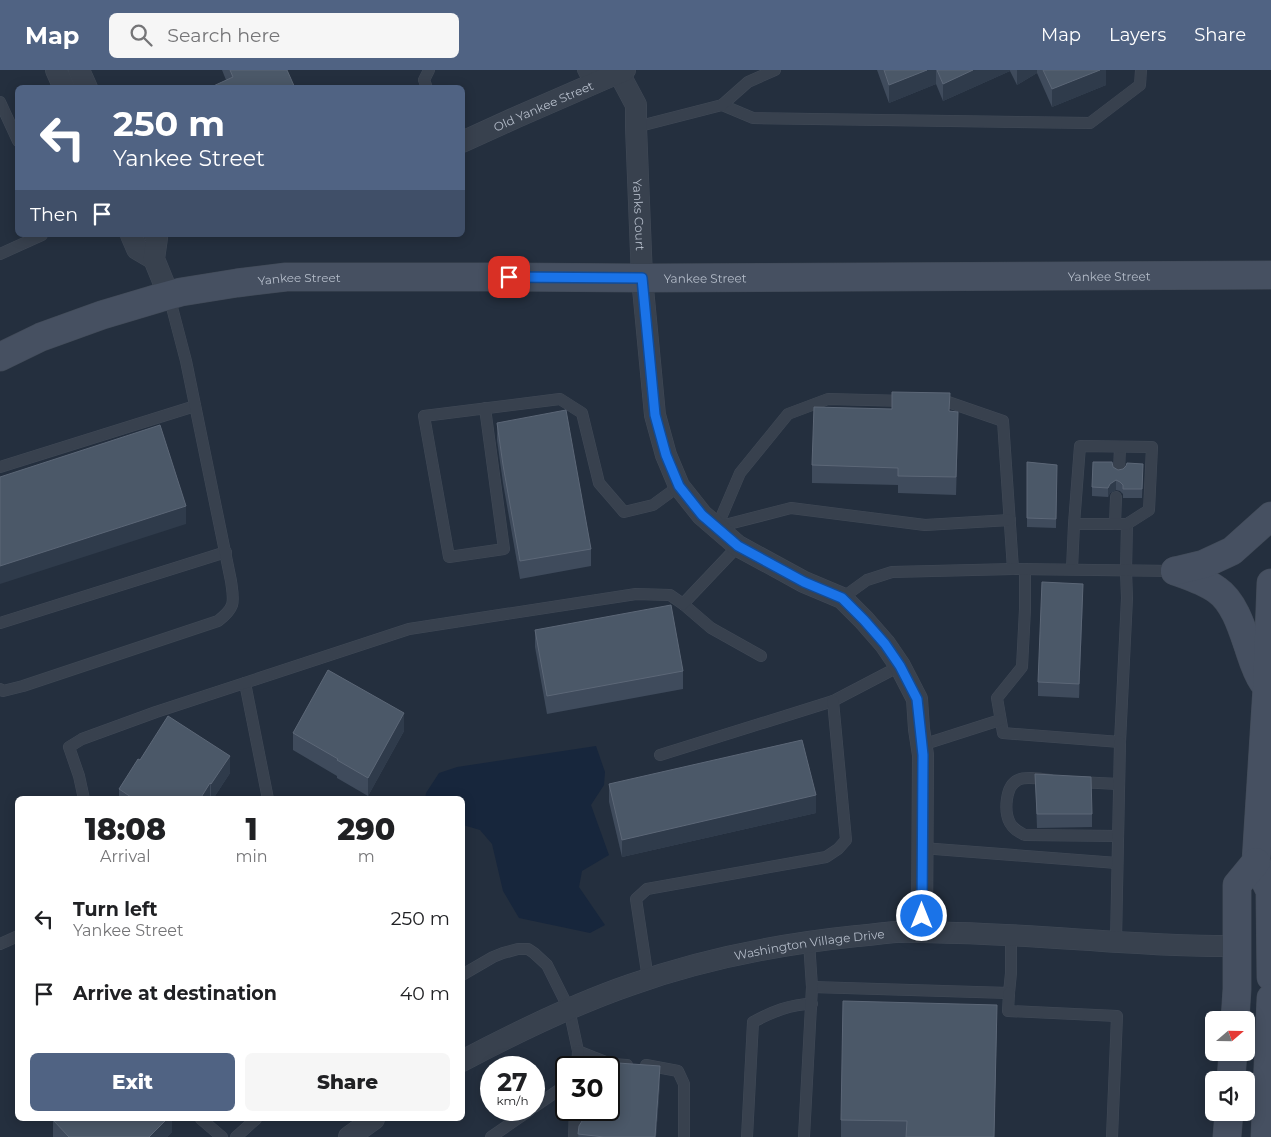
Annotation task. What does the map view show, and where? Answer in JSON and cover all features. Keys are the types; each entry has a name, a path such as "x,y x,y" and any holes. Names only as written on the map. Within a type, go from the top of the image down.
{"street":[{"path":"56,70 63,85"},
{"path":"79,70 86,85"},
{"name":"Yanks Court","path":"622,71 636,105 642,278 655,415 666,455 679,486 702,515 738,546 804,582 842,598 885,644 900,666 917,699 923,755 922,932"},
{"name":"Old Yankee Street","path":"465,141 622,71"},
{"path":"132,237 137,249 154,259"},
{"path":"157,237 154,259 169,296"},
{"name":"Yankee Street","path":"0,357 50,334 102,315 181,292 286,277 642,278 1271,275"},
{"path":"1175,571 1204,564 1232,550 1271,516"},
{"path":"1175,571 1218,590 1231,604 1245,636 1257,673 1266,688"},
{"path":"1236,1011 1237,885 1253,866 1266,688 1271,583"},
{"path":"1253,866 1270,891 1271,977"},
{"name":"Washington Village Drive","path":"465,1059 569,1008 630,985 693,965 756,951 810,942 898,932 922,932 1199,946 1237,946"},
{"path":"1237,946 1247,950 1252,968 1251,990 1254,1000 1270,1011 1265,1137"},
{"path":"349,1137 371,1121"},
{"path":"1227,1137 1228,1121"}],"lane":[{"path":"426,85 424,80 429,70"},
{"path":"583,70 585,74 622,71"},
{"path":"636,127 722,105 748,82 775,70"},
{"path":"722,105 753,118 1090,123 1140,84 1141,70"},
{"path":"0,102 15,134"},
{"path":"0,254 38,237"},
{"path":"0,689 3,691 23,686 218,621 230,612 234,598 232,581 186,361 169,296"},
{"path":"485,408 504,550 449,557 424,416 485,408 560,399 582,413 599,483 624,512 653,505 679,486"},
{"path":"717,528 740,472 788,414 828,399 948,402 1003,421 1010,520 1025,609 1022,667 997,698 1003,733 1120,742"},
{"path":"0,467 195,406"},
{"path":"1072,569 1074,524 1080,446 1152,447 1149,510 1127,524 1074,524"},
{"path":"1118,472 1120,447"},
{"path":"1115,524 1116,497"},
{"path":"717,528 791,508 925,525 1010,520"},
{"path":"1116,941 1120,742 1127,598 1127,524"},
{"path":"683,604 738,546"},
{"path":"0,623 226,552"},
{"path":"842,598 867,580 892,572 1019,569 1175,571"},
{"path":"83,796 70,747 82,739 409,629 636,594 670,595 711,628 761,656"},
{"path":"660,754 833,701 900,666"},
{"path":"244,683 267,796"},
{"path":"648,979 636,899 648,888 826,857 838,849 846,840 833,701"},
{"path":"922,745 1000,720"},
{"path":"1118,836 1025,835 1014,828 1008,817 1007,809 1010,789 1020,779 1119,784"},
{"path":"922,848 1117,863"},
{"path":"1011,935 1011,974 1008,1011 1117,1016 1112,1137"},
{"path":"0,944 15,937"},
{"path":"804,1137 812,1004 810,942"},
{"path":"465,973 493,957 518,949 528,949 534,952 547,965 569,1008 578,1056"},
{"path":"812,987 1009,993"},
{"path":"747,1137 753,1022 774,1011 799,1004 812,1004"},
{"path":"578,1051 611,1064 649,1065 678,1071 684,1084 684,1137"},
{"path":"204,1121 222,1137"},
{"path":"236,1137 254,1121"},
{"path":"491,1137 514,1121"},
{"path":"574,1137 575,1121"}],"water":[{"path":"596,746 605,772 604,785 591,805 609,855 582,871 579,887 605,925 590,933 519,918 503,891 492,844 480,830 465,826 465,796 426,796 439,773 457,767"}],"building":[{"path":"230,70 287,70 294,85 216,85 233,77"},
{"path":"884,70 927,70 889,85"},
{"path":"937,70 973,70 943,84"},
{"path":"1043,70 1100,70 1052,89"},
{"path":"892,392 950,393 949,411 958,412 956,477 898,476 898,468 812,465 814,407 892,409"},
{"path":"566,410 591,549 520,561 497,423"},
{"path":"160,425 186,506 0,566 0,477"},
{"path":"1027,462 1057,465 1056,519 1027,518"},
{"path":"1093,462 1112,462 1113,467 1118,470 1123,469 1127,463 1143,464 1142,489 1123,489 1123,485 1116,480 1108,488 1092,487"},
{"path":"1042,582 1083,584 1079,684 1038,682"},
{"path":"671,605 683,671 547,696 535,630"},
{"path":"328,670 404,713 368,778 293,733"},
{"path":"168,716 230,756 202,796 130,796 119,789 138,759 140,760"},
{"path":"802,740 816,795 622,840 609,784"},
{"path":"1035,774 1091,777 1092,814 1037,814"},
{"path":"843,1001 997,1005 994,1137 906,1137 907,1121 841,1120"},
{"path":"620,1063 660,1066 655,1137 604,1137 578,1134 582,1121 620,1121"},
{"path":"54,1121 165,1121 149,1137 69,1137"}],"route":[{"path":"509,277 642,278 655,415 666,455 679,486 702,515 738,546 804,582 842,598 885,644 900,666 917,699 923,755 922,916"}]}
